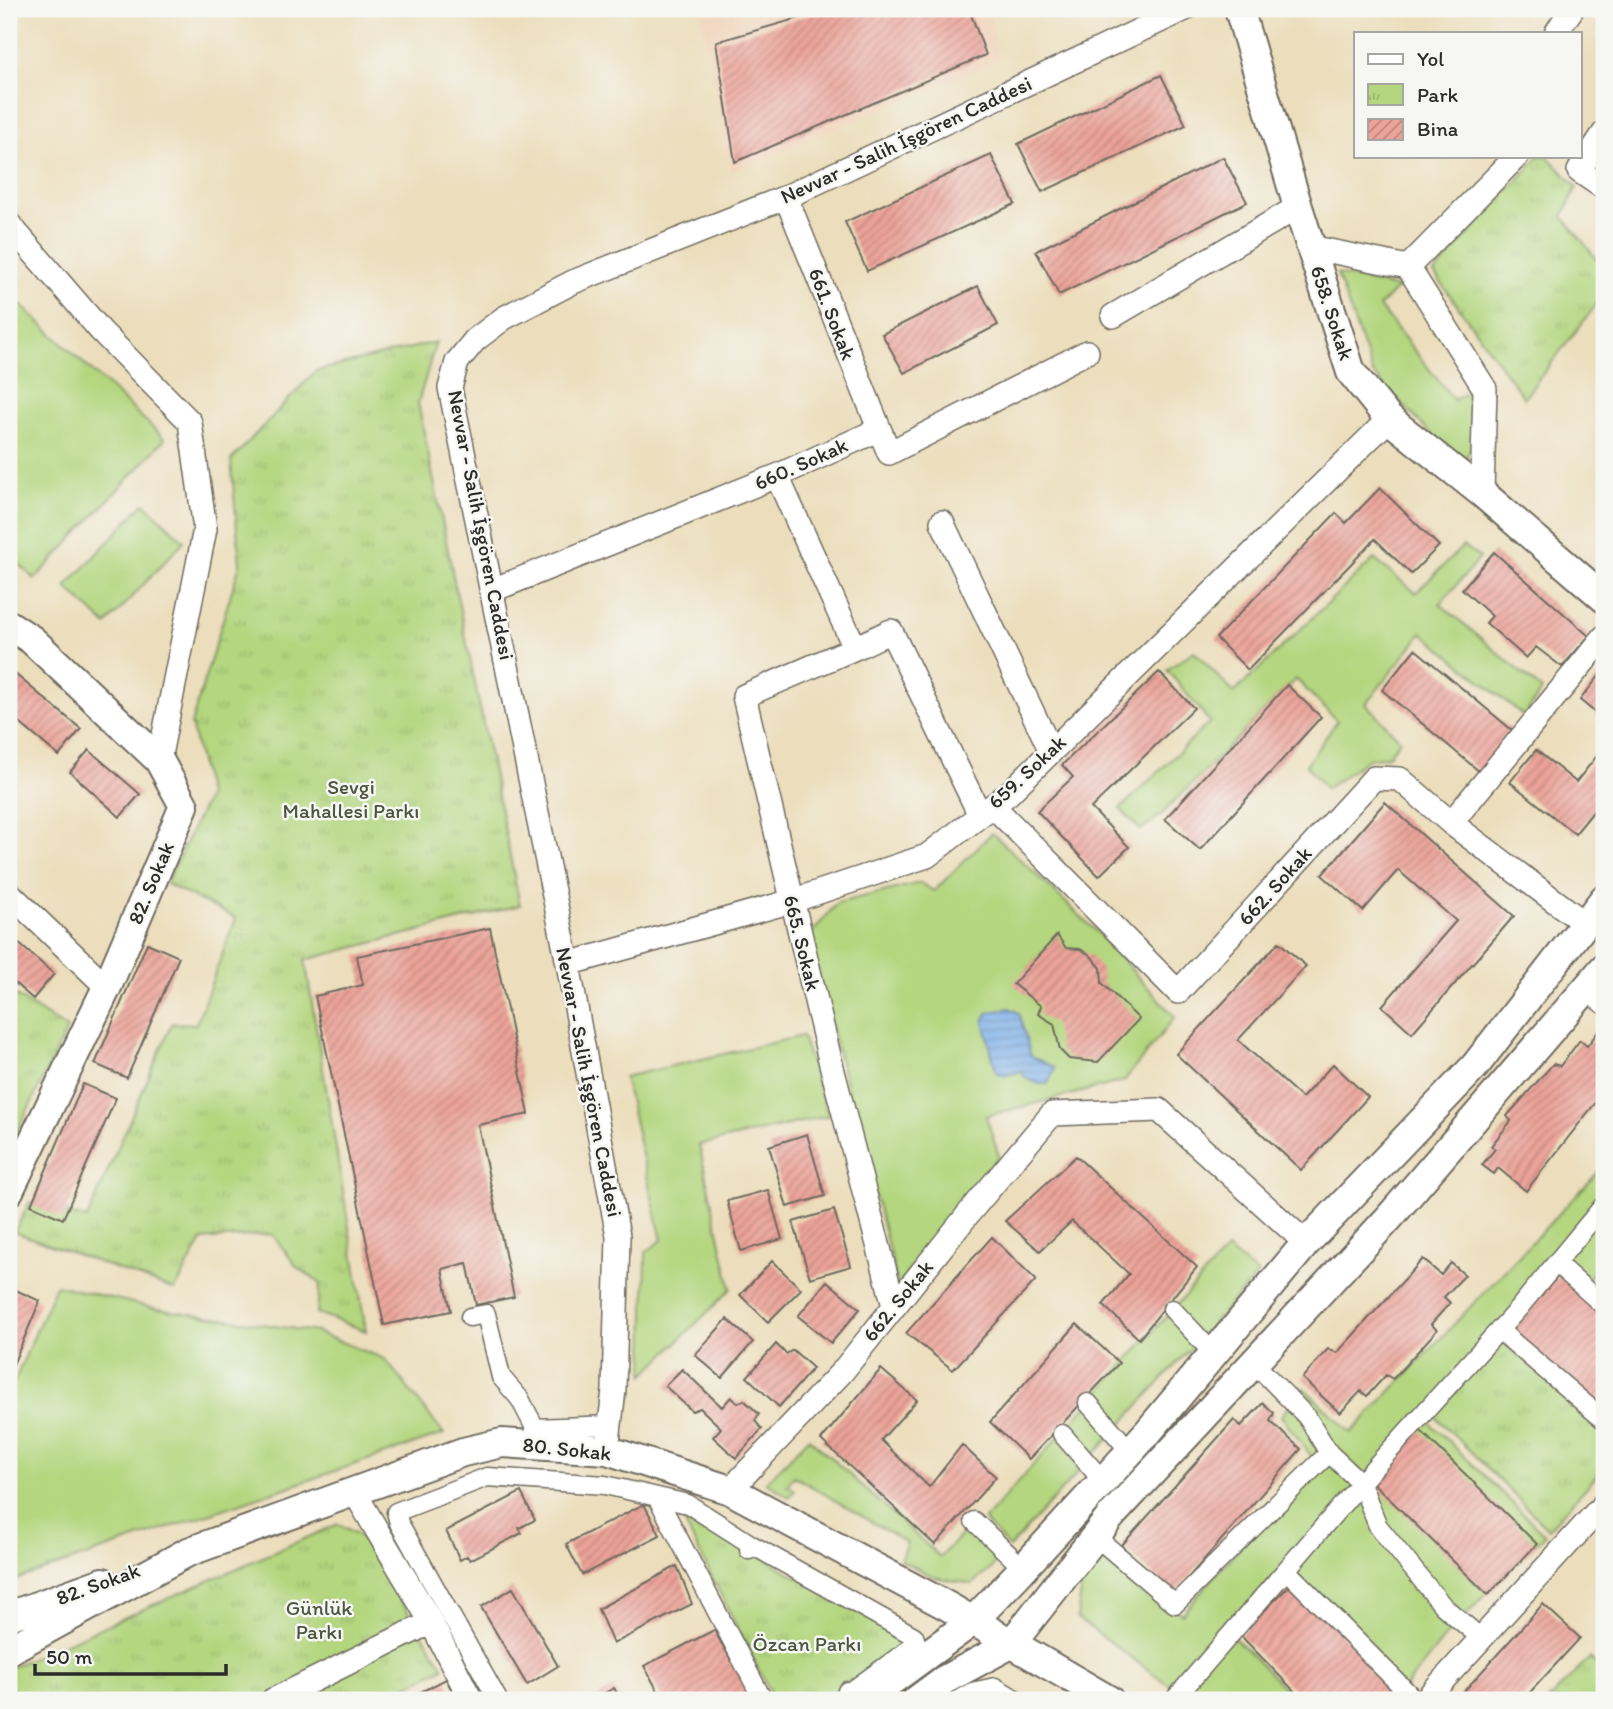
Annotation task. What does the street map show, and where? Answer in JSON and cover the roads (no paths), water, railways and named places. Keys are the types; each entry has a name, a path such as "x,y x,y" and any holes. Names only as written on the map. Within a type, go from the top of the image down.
{"street":[{"name":"Nevvar - Salih İşgören Caddesi","path":"609,1438 614,1390 618,1236 568,964 450,388 457,362 475,340 504,318 573,282 786,197 1185,9"},
{"name":"658. Sokak","path":"1239,9 1310,247 1351,372 1389,419 1482,493 1604,598"},
{"path":"1557,32 1572,9"},
{"path":"1582,154 1604,133"},
{"path":"1408,267 1515,158"},
{"path":"1572,163 1604,188"},
{"name":"661. Sokak","path":"786,197 878,430"},
{"path":"1113,316 1298,207"},
{"path":"9,224 101,331 190,422 205,529 159,760"},
{"path":"1310,247 1408,267 1485,390 1482,493"},
{"path":"878,430 889,453 1087,352"},
{"name":"659. Sokak","path":"568,964 792,901 927,856 987,810 1051,751 1389,419"},
{"name":"660. Sokak","path":"493,590 777,476 878,430"},
{"path":"777,476 855,648 891,631 987,810"},
{"path":"942,522 1051,751"},
{"name":"82. Sokak","path":"9,625 32,640 159,760 184,806 107,986 9,1191"},
{"path":"1451,823 1604,637"},
{"name":"665. Sokak","path":"855,648 744,696 792,901 894,1306"},
{"name":"662. Sokak","path":"987,810 1178,992 1374,778 1400,779 1451,823 1584,923"},
{"path":"9,893 107,986"},
{"path":"850,1696 973,1621 1023,1569 1130,1451 1306,1243 1475,1066 1604,900"},
{"path":"917,1700 944,1680 1011,1644 1112,1515 1388,1219 1599,987"},
{"name":"662. Sokak","path":"730,1490 842,1372 1052,1114 1159,1110 1306,1243"},
{"path":"1174,1700 1361,1482 1499,1330 1604,1205"},
{"path":"1556,1264 1604,1306"},
{"path":"1172,1310 1213,1353"},
{"path":"470,1317 486,1314 501,1377 520,1399 535,1428 609,1438"},
{"path":"1499,1330 1604,1420"},
{"path":"1254,1363 1307,1417 1329,1453 1361,1482 1378,1526 1443,1606 1482,1639"},
{"path":"1088,1403 1130,1451"},
{"path":"1062,1434 1103,1481"},
{"name":"80. Sokak","path":"9,1650 188,1552 463,1452 502,1443 609,1438 730,1490 973,1621 1109,1700"},
{"path":"1096,1536 1175,1604 1329,1453"},
{"path":"498,1700 399,1523 396,1513 487,1477 604,1485 688,1504 751,1547 914,1636 916,1642 850,1696"},
{"path":"355,1493 431,1622 471,1700"},
{"path":"657,1497 763,1700"},
{"path":"1425,1700 1604,1504"},
{"path":"1437,1700 1604,1512"},
{"path":"974,1521 1023,1569"},
{"name":"82. Sokak","path":"9,1616 188,1552"},
{"path":"1286,1570 1415,1700"},
{"path":"273,1700 431,1622"},
{"path":"958,1700 972,1692 995,1687 1017,1700"}],"water":[{"path":"1009,1008 1019,1013 1031,1056 1055,1068 1048,1084 1039,1084 1025,1078 1022,1071 1004,1076 996,1072 984,1021 988,1013"}],"park label":[{"name":"Sevgi Mahallesi Parkı","path":"351,799"},
{"name":"Günlük Parkı","path":"319,1620"},
{"name":"Özcan Parkı","path":"807,1644"}]}
